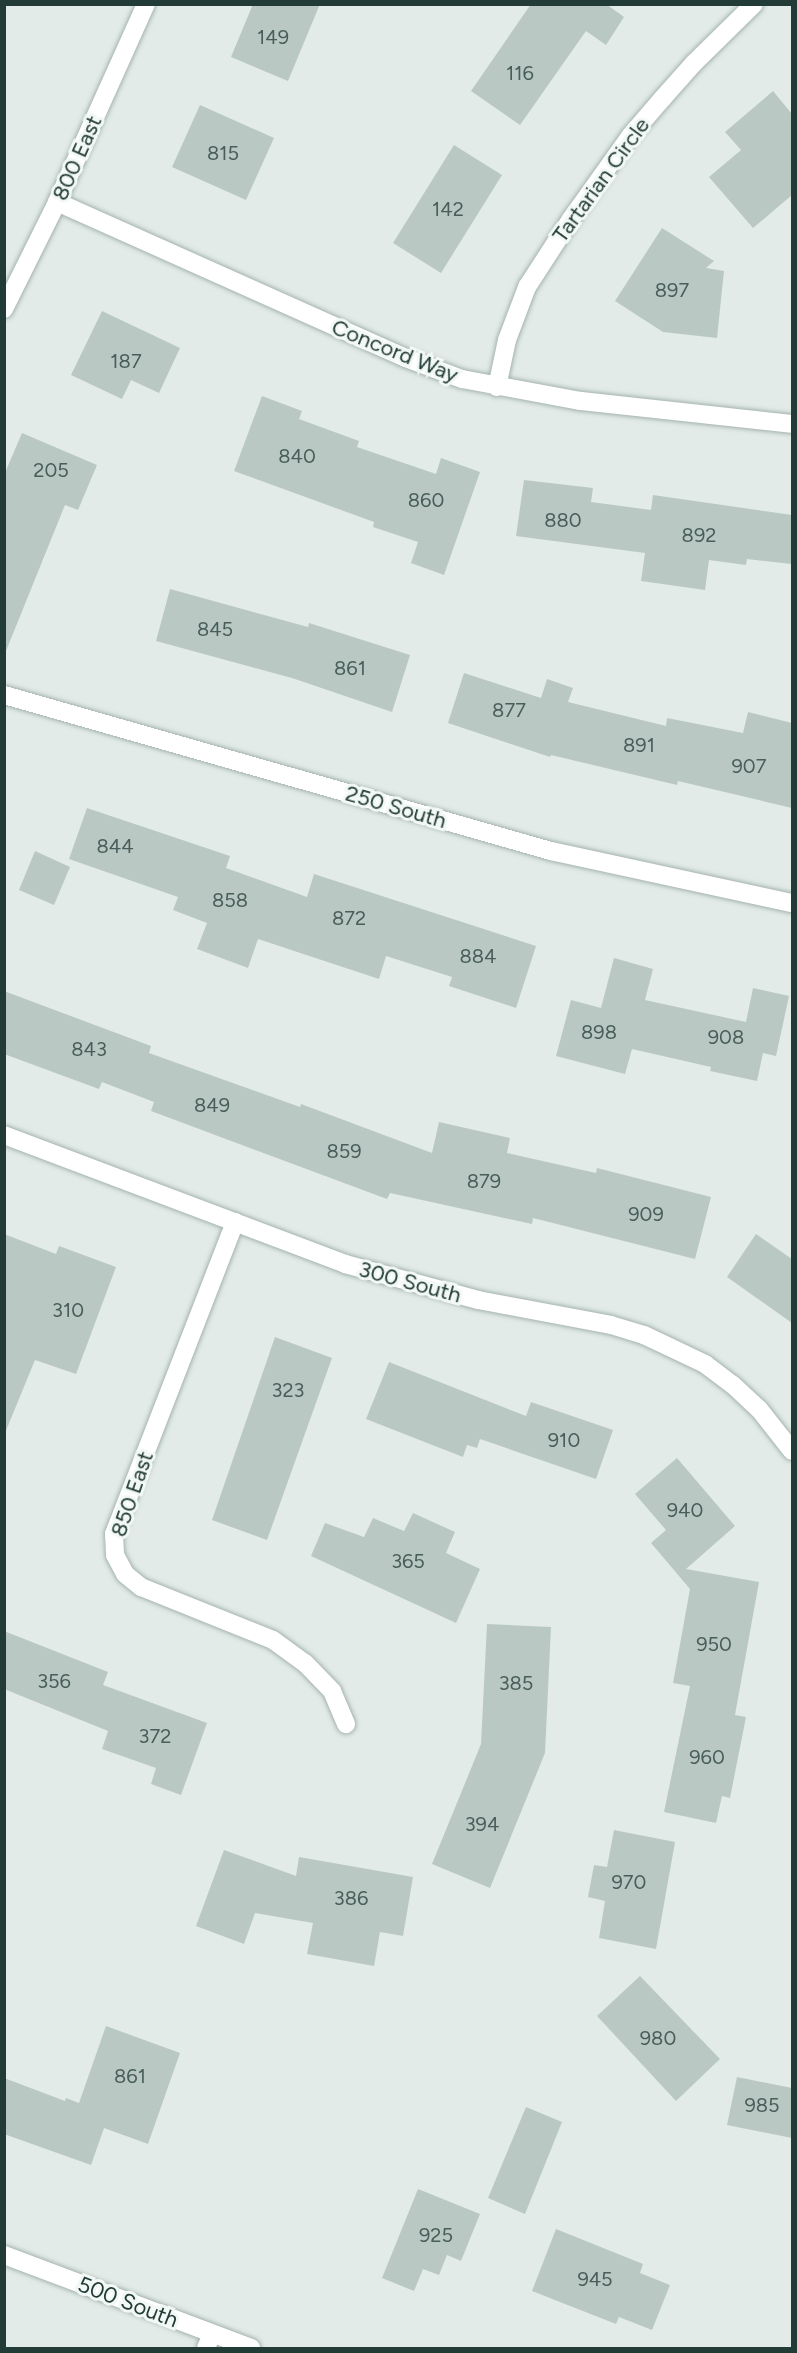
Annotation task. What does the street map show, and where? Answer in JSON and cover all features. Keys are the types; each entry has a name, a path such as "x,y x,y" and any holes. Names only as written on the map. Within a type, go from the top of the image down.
{"street":[{"name":"800 East","path":"4,309 57,202 146,4"},
{"name":"Tartarian Circle","path":"497,387 507,340 519,305 527,287 570,219 625,143 662,99 694,63 754,4"},
{"name":"Concord Way","path":"57,202 406,358 462,379 581,401 792,424"},
{"name":"250 South","path":"4,694 551,851 792,903"},
{"name":"300 South","path":"4,1135 345,1264 431,1289 611,1325 644,1335 705,1364 733,1385 759,1409 792,1451"},
{"name":"850 East","path":"235,1222 114,1534 115,1555 125,1574 141,1587 273,1640 305,1663 332,1691 346,1724"},
{"name":"500 South","path":"4,2255 209,2341 251,2349"}],"building":[{"path":"253,4 320,4 288,81 231,57"},
{"path":"531,4 606,4 624,17 606,45 586,31 520,125 471,91"},
{"path":"773,91 792,114 792,195 753,228 709,177 741,150 725,132"},
{"path":"200,105 274,138 246,200 172,167"},
{"path":"454,145 502,175 441,273 393,243"},
{"path":"662,228 714,261 706,268 724,271 717,338 663,332 615,301"},
{"path":"102,311 180,348 159,393 131,380 122,399 71,375"},
{"path":"262,396 302,411 299,419 359,441 357,447 436,474 441,458 480,472 444,575 411,563 418,542 373,527 374,522 234,471"},
{"path":"22,433 97,465 78,510 65,505 6,651 4,475"},
{"path":"524,480 593,488 591,502 651,510 653,495 792,515 792,564 747,559 746,565 709,560 705,590 641,581 645,553 516,536"},
{"path":"170,589 308,627 309,623 410,655 392,712 292,678 156,641"},
{"path":"464,673 541,698 547,679 573,688 568,702 666,726 667,718 743,733 748,712 792,723 792,808 678,781 677,785 551,755 550,757 448,723"},
{"path":"87,808 230,856 226,868 307,897 314,874 536,946 516,1008 449,986 452,977 386,956 379,979 258,939 248,968 197,949 207,923 173,910 178,897 69,859"},
{"path":"35,851 70,867 54,905 19,890"},
{"path":"614,958 653,969 645,1000 746,1022 753,988 789,996 776,1056 763,1053 757,1081 710,1071 711,1067 632,1049 625,1074 556,1056 571,1000 601,1008"},
{"path":"4,991 151,1046 149,1053 300,1107 301,1104 432,1153 439,1122 510,1138 507,1153 596,1173 597,1168 711,1197 695,1259 533,1218 532,1224 390,1193 387,1199 151,1111 154,1102 102,1082 99,1089 4,1054"},
{"path":"4,1234 56,1254 59,1246 116,1267 76,1374 35,1360 5,1433"},
{"path":"756,1234 792,1259 792,1323 727,1277"},
{"path":"275,1337 332,1358 267,1540 212,1520"},
{"path":"389,1362 526,1416 531,1402 613,1430 596,1479 480,1439 477,1448 467,1445 463,1457 366,1419"},
{"path":"677,1458 735,1526 686,1569 759,1582 735,1715 746,1717 730,1798 722,1796 716,1823 664,1812 690,1686 673,1683 690,1589 651,1543 666,1530 635,1494"},
{"path":"413,1513 455,1532 446,1553 480,1569 456,1623 311,1556 325,1523 364,1537 373,1518 404,1531"},
{"path":"487,1624 551,1627 545,1753 490,1888 432,1864 481,1744"},
{"path":"4,1631 108,1672 103,1685 207,1723 181,1795 151,1784 156,1768 102,1749 108,1731 4,1689"},
{"path":"614,1830 675,1842 656,1949 599,1938 605,1901 588,1897 594,1865 607,1867"},
{"path":"224,1850 296,1876 299,1857 413,1877 403,1936 380,1932 374,1966 307,1954 313,1923 255,1913 244,1944 196,1926"},
{"path":"640,1976 720,2059 676,2101 597,2016"},
{"path":"106,2026 180,2053 148,2144 104,2128 91,2165 4,2134 4,2078 65,2101 66,2098 79,2103"},
{"path":"737,2077 792,2088 792,2138 727,2125"},
{"path":"526,2107 562,2122 525,2214 488,2198"},
{"path":"418,2189 480,2214 461,2261 447,2255 439,2275 423,2269 414,2291 382,2278"},
{"path":"556,2229 643,2264 640,2273 670,2285 652,2330 619,2317 616,2324 532,2291"}]}
